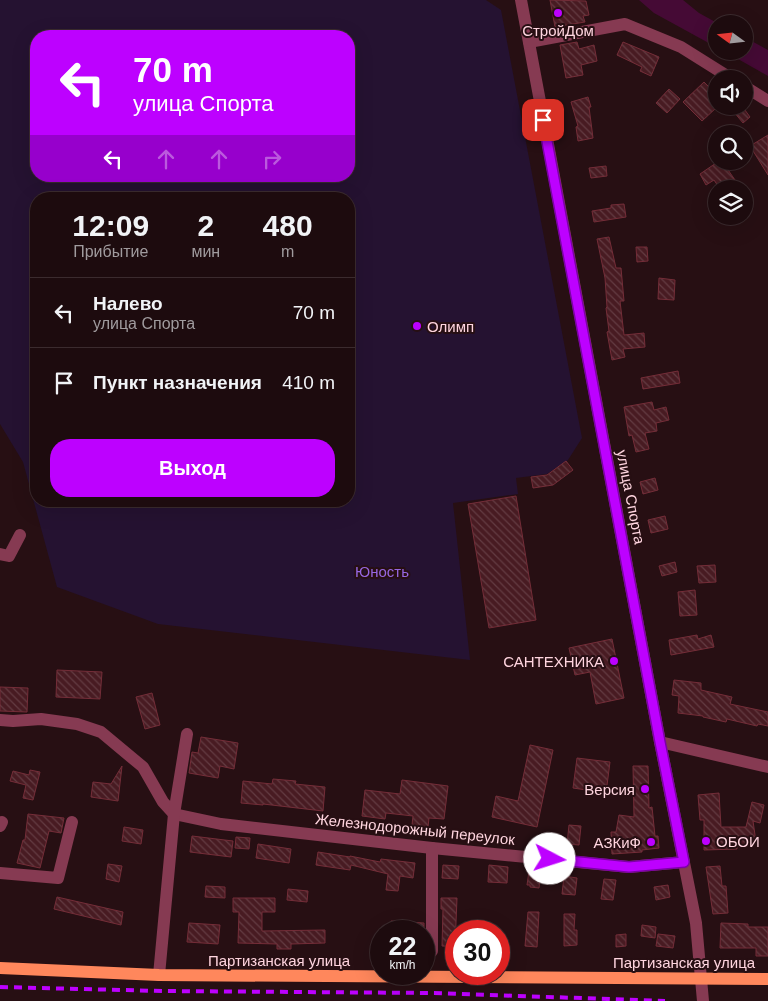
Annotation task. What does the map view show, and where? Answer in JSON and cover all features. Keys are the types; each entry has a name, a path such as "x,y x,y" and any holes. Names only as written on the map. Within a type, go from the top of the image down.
{"main road":[{"name":"Партизанская улица","path":"0,968 159,975 768,979"}],"street":[{"name":"улица Спорта","path":"521,0 660,742 696,924 703,1001"},
{"path":"529,42 625,24 681,47 718,70"},
{"path":"753,92 768,101"},
{"path":"0,554 9,556 20,535"},
{"path":"0,720 41,719 77,724 101,732 143,766 163,802 174,814"},
{"path":"159,975 174,814 187,734"},
{"path":"660,742 768,767"},
{"name":"Железнодорожный переулок","path":"174,814 221,824 432,848 629,867 684,862"},
{"path":"0,873 58,878 72,822"},
{"path":"432,848 432,920"}],"green space":[{"name":"Юность","path":"0,0 486,0 501,10 582,438 568,460 547,474 516,478 518,494 453,503 470,660 158,624 57,587 35,507 355,507 355,192 30,192 30,488 23,462 0,424"}],"shaded area":[{"path":"639,0 683,0 708,18 708,43 654,13"},
{"path":"753,42 768,50 768,76 740,60 753,60"}],"building":[{"path":"550,0 586,1 589,15 583,16 585,22 555,27"},
{"path":"577,42 579,49 594,45 597,61 581,65 583,75 566,78 560,45"},
{"path":"623,42 659,57 651,76 640,71 642,67 617,55"},
{"path":"704,82 708,86 708,115 702,121 683,102"},
{"path":"669,89 680,99 667,113 656,103"},
{"path":"588,97 591,107 589,107 593,138 578,141 576,127 578,126 571,102"},
{"path":"736,115 749,115 750,117 743,123"},
{"path":"768,135 768,175 753,151 753,144"},
{"path":"606,166 607,176 591,178 589,168"},
{"path":"708,169 728,170 735,180 708,180 706,185 700,174"},
{"path":"624,204 626,217 594,222 592,211 611,208 611,205"},
{"path":"609,237 616,268 621,268 624,301 620,301 624,335 644,333 645,347 623,349 625,357 612,360 607,332 609,331 605,278 597,239"},
{"path":"636,247 647,247 648,261 637,262"},
{"path":"659,278 675,280 674,300 658,299"},
{"path":"678,371 680,383 643,389 641,378"},
{"path":"652,402 654,410 666,407 669,420 656,423 657,431 645,433 649,449 636,452 632,435 629,436 624,407"},
{"path":"566,461 573,470 553,485 533,488 531,477 547,475"},
{"path":"655,478 658,490 643,494 640,482"},
{"path":"516,496 536,620 489,628 468,504"},
{"path":"665,516 668,529 651,533 648,520"},
{"path":"675,562 677,572 662,576 659,566"},
{"path":"715,565 716,582 699,583 697,566"},
{"path":"695,590 697,615 680,616 678,592"},
{"path":"697,635 698,639 711,635 714,647 671,655 669,640"},
{"path":"612,639 624,698 596,704 590,672 575,675 569,648"},
{"path":"57,670 102,672 100,699 56,697"},
{"path":"674,680 701,683 701,690 732,697 730,704 768,712 768,726 758,724 757,726 727,719 726,722 703,716 678,713 679,696 672,695"},
{"path":"0,687 28,688 27,712 0,711"},
{"path":"152,693 160,725 145,729 136,697"},
{"path":"201,737 238,743 234,769 220,766 218,778 189,773 192,752 198,753"},
{"path":"530,745 553,750 537,827 492,817 496,796 518,801"},
{"path":"577,758 610,762 606,793 573,788"},
{"path":"122,766 118,801 91,797 93,782 111,784"},
{"path":"633,766 648,766 649,808 652,807 655,836 658,836 659,848 642,850 642,852 612,854 611,832 616,832 619,815 634,817"},
{"path":"30,770 40,772 33,800 23,798 26,785 10,781 13,771 29,775"},
{"path":"273,779 296,781 295,784 325,787 323,811 241,803 243,781 272,784"},
{"path":"402,780 448,786 444,819 429,818 427,836 411,834 413,816 386,813 385,819 362,816 365,790 400,794"},
{"path":"719,793 721,827 746,827 752,802 764,805 760,823 753,821 756,842 737,846 737,849 704,850 704,820 700,820 698,795"},
{"path":"28,814 64,818 61,833 49,831 40,868 17,863 23,840 25,840"},
{"path":"569,825 581,826 579,845 567,844"},
{"path":"124,827 143,830 141,844 122,841"},
{"path":"192,836 233,841 231,857 190,852"},
{"path":"236,837 250,838 249,849 235,848"},
{"path":"258,844 291,849 289,863 256,858"},
{"path":"318,852 380,862 381,859 415,863 413,878 400,876 398,891 386,890 388,874 351,865 350,870 316,865"},
{"path":"108,864 122,866 119,882 106,879"},
{"path":"443,865 459,866 458,879 442,878"},
{"path":"489,865 508,867 507,883 488,882"},
{"path":"720,866 722,886 726,886 728,913 713,914 706,867"},
{"path":"529,871 541,873 539,888 527,885"},
{"path":"564,876 577,878 575,895 562,894"},
{"path":"604,879 616,880 613,900 601,899"},
{"path":"668,885 670,897 656,900 654,887"},
{"path":"206,886 225,887 225,898 205,897"},
{"path":"288,889 308,891 307,902 287,900"},
{"path":"57,897 123,912 121,925 54,909"},
{"path":"233,898 275,898 275,912 262,912 262,931 325,930 325,943 291,944 291,949 277,949 277,944 238,943 239,912 233,912"},
{"path":"441,898 457,898 456,920 445,920 445,946 442,946 443,909 441,909"},
{"path":"528,912 539,912 537,947 525,946"},
{"path":"564,914 575,914 574,930 577,930 577,945 564,946"},
{"path":"189,923 220,925 218,944 187,942"},
{"path":"721,923 748,924 748,927 768,927 768,956 756,956 756,948 720,948"},
{"path":"642,925 656,927 655,938 641,936"},
{"path":"626,934 626,946 616,947 616,935"},
{"path":"658,934 675,936 673,948 656,946"}],"railway":[{"path":"0,987 162,991 434,993 665,1001"}],"place":[{"name":"СтройДом","path":"558,13"},
{"name":"Олимп","path":"417,326"},
{"name":"САНТЕХНИКА","path":"614,661"},
{"name":"Версия","path":"645,789"},
{"name":"ОБОИ","path":"706,841"},
{"name":"АЗКиФ","path":"651,842"}],"route":[{"path":"543,120 684,862 629,867 550,859"}]}
